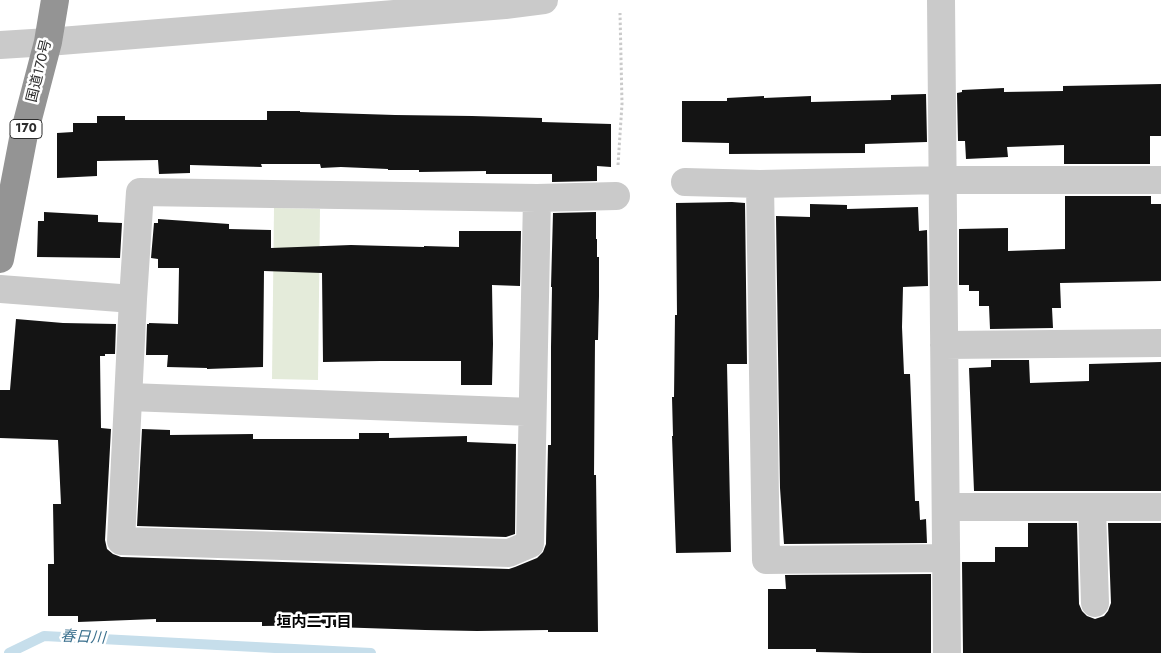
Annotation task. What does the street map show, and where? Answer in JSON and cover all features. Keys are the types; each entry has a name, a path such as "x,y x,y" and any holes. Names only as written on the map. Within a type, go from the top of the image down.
{"highway":[{"name":"国道170号","path":"0,259 24,134 48,42 55,0"}],"street":[{"path":"0,45 495,6 544,0"},
{"path":"941,0 947,653"},
{"path":"685,182 760,184 943,180 1161,180"},
{"path":"760,184 766,560 946,558"},
{"path":"537,198 530,544 510,553 122,541 140,192 537,198 616,196"},
{"path":"0,289 133,299"},
{"path":"944,345 1161,343"},
{"path":"129,397 532,412"},
{"path":"1092,507 1095,603"},
{"path":"946,508 1161,507"}],"path":[{"path":"616,196 622,104 620,14"}],"green space":[{"path":"274,208 320,209 318,380 272,379"}],"building":[{"path":"1161,84 1161,136 1150,136 1150,164 1064,164 1064,145 1007,147 1008,157 966,159 965,141 958,141 957,93 962,92 962,90 1004,88 1004,92 1063,91 1063,86"},
{"path":"926,94 927,142 865,144 865,153 729,154 729,143 682,142 682,101 727,101 727,98 764,96 764,98 811,96 811,102 891,100 891,95"},
{"path":"267,111 542,118 542,122 611,124 611,167 597,166 597,181 552,182 552,174 486,174 486,171 419,172 419,170 321,168 320,164 261,164 262,167 190,165 190,173 159,174 158,160 97,161 97,176 57,178 57,133 73,132 73,123 97,123 97,116 125,116 125,120 267,120"},
{"path":"1065,196 1151,196 1151,204 1161,204 1161,281 1060,283 1061,308 1052,308 1053,328 990,329 989,306 979,306 979,291 969,291 969,285 959,285 959,229 1008,228 1008,251 1065,249"},
{"path":"676,203 745,203 747,364 727,364 731,552 676,553 672,397 674,397 675,315 677,315"},
{"path":"810,204 847,205 847,209 918,207 919,231 927,230 928,286 903,287 902,327 904,374 910,374 915,501 919,501 920,520 926,519 927,543 784,544 780,488 776,216 810,217"},
{"path":"44,212 98,215 98,222 122,223 120,258 37,257 38,221 44,221"},
{"path":"596,212 599,296 598,340 595,340 594,475 596,475 598,632 425,630 334,627 334,625 262,626 262,622 156,622 156,619 78,622 78,616 48,616 48,564 54,564 53,504 61,504 58,440 0,438 0,390 10,390 16,319 63,323 116,324 115,354 100,356 101,428 111,429 105,540 107,549 113,554 121,557 509,569 537,558 543,552 546,544 548,445 551,445 553,213"},
{"path":"158,219 229,224 229,229 271,230 271,248 351,245 459,247 459,231 521,231 520,286 492,285 492,385 461,385 461,361 323,362 322,273 264,271 263,367 207,369 167,367 168,355 146,355 147,324 178,324 179,268 158,268 158,259 151,258 154,223 158,223"},
{"path":"991,360 1029,360 1030,383 1089,381 1089,364 1161,362 1161,491 974,491 969,368 991,367"},
{"path":"142,429 170,430 170,435 253,434 253,439 359,439 359,433 389,433 389,438 467,436 467,442 516,444 515,534 506,537 137,526"},
{"path":"1028,523 1077,523 1079,604 1087,616 1095,619 1104,616 1111,603 1108,523 1161,523 1161,653 963,653 962,562 995,562 995,547 1028,547"},
{"path":"931,574 931,653 816,652 816,649 768,649 768,589 786,589 785,575"}],"waterway":[{"name":"春日川","path":"9,653 44,636 371,653"}],"district":[{"name":"垣内二丁目","path":"314,623"}]}
